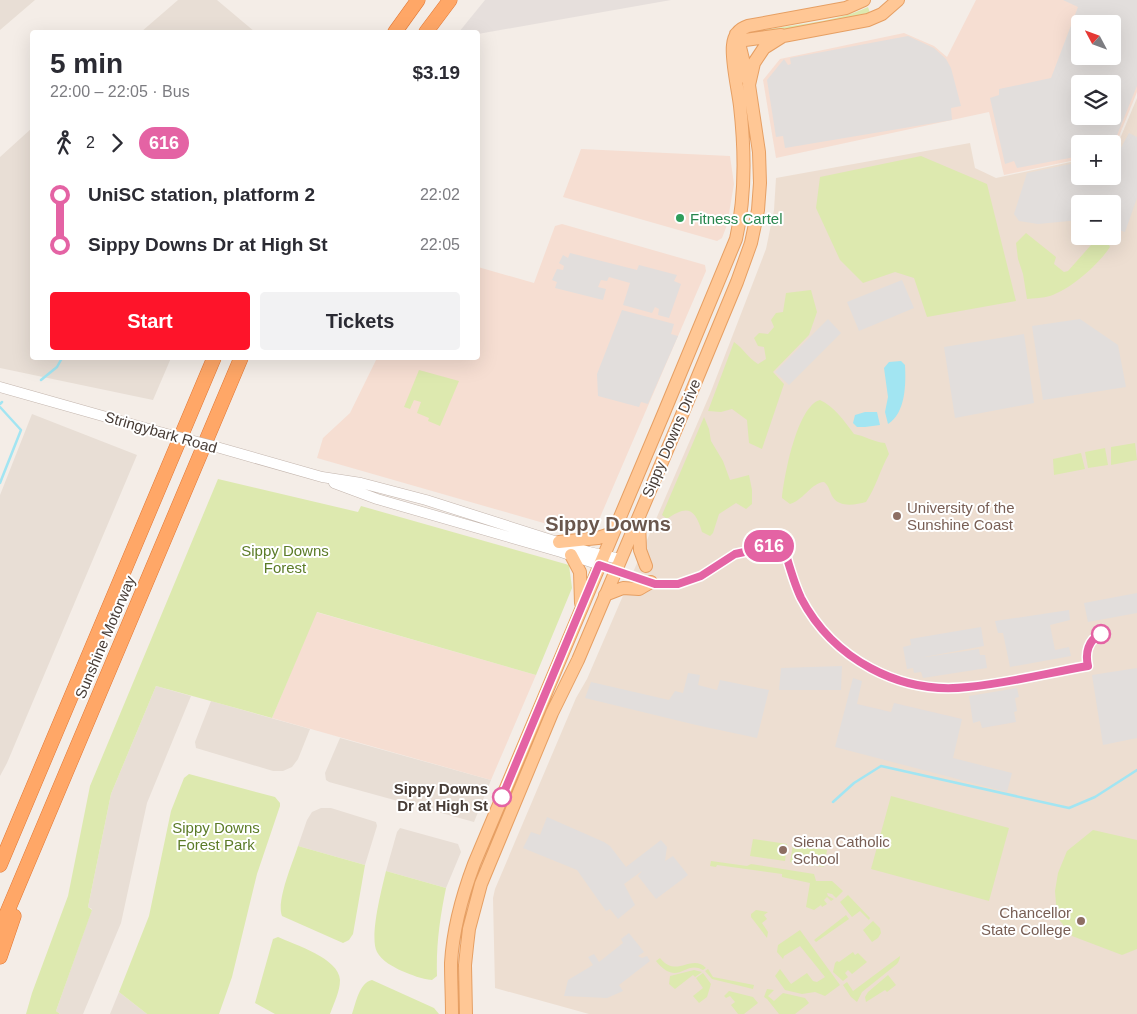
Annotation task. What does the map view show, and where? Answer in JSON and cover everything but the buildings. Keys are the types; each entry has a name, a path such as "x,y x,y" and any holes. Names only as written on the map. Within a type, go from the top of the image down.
{"highway":[{"path":"396,30 418,0"},
{"path":"428,30 450,0"},
{"name":"Sunshine Motorway","path":"0,864 213,360"},
{"name":"Sunshine Motorway","path":"0,929 240,360"},
{"path":"0,957 55,798"}],"main road":[{"path":"736,34 748,26 846,8 864,0"},
{"name":"Sippy Downs Drive","path":"466,1014 465,965 467,946 479,890 552,713 578,660 639,516 737,282 753,238 758,210 760,170 757,131 749,88 752,68 758,54 770,44 789,35 868,20 882,14 898,0"},
{"path":"736,34 744,40 789,35"},
{"path":"736,34 740,44 749,88"},
{"name":"Sippy Downs Drive","path":"452,1014 452,954 463,893 736,239 743,199 744,168 740,107 732,49 736,34"},
{"path":"639,516 640,550 646,566"},
{"path":"559,542 598,538 614,533"},
{"path":"571,555 580,572 581,608"},
{"path":"605,595 623,588 639,589 651,582"}],"street":[{"name":"Stringybark Road","path":"0,387 322,477 377,499 571,555 602,560"},
{"name":"Stringybark Road","path":"322,477 370,485 479,516 559,542 618,565"}],"shaded area":[{"path":"0,0 35,0 0,30"},
{"path":"178,0 217,0 253,30 143,30"},
{"path":"485,0 671,0 480,34 480,30 461,30"},
{"path":"976,0 1137,0 1137,92 1120,135 1071,135 1071,161 1004,175 989,112 776,158 763,80 780,59 904,33 934,46 947,57"},
{"path":"1063,0 1137,0 1137,86 1117,135 1071,135 1071,158 1017,168 1014,161 1005,164 990,98 999,95 999,89 1051,78 1071,25 1071,65 1121,65 1121,15 1075,15 1078,7"},
{"path":"908,36 934,48 946,59 951,68 961,106 951,108 952,120 785,148 783,136 776,137 767,80 784,59 788,65 791,64 790,58"},
{"name":"University of the Sunshine Coast","path":"1137,98 1137,1014 589,1014 495,988 493,898 495,889 576,698 587,679 710,394 766,249 774,210 776,178 970,143 975,168 996,178 1071,162 1071,185 1121,185 1121,136"},
{"path":"30,130 30,360 170,360 153,400 0,368 0,157"},
{"path":"1129,133 1137,137 1137,198 1125,232 1121,231 1121,195 1071,195 1071,221 1038,224 1019,221 1014,214 1027,173 1071,164 1071,185 1121,185 1121,148"},
{"path":"581,149 730,156 734,184 727,225 722,238 717,241 563,197"},
{"path":"562,224 705,265 706,271 595,529 568,530 317,458 323,438 350,413 376,360 480,360 480,268 534,283 555,226"},
{"path":"570,253 637,270 639,265 677,275 674,281 681,284 669,318 658,315 659,309 655,307 652,313 623,305 630,283 609,277 607,281 601,280 598,287 606,289 603,300 555,288 557,282 552,280 557,269 563,270 564,266 559,263 563,255 568,258"},
{"path":"902,280 914,308 859,331 847,302"},
{"path":"622,310 674,324 671,334 678,336 648,404 641,402 639,407 598,396 597,374"},
{"path":"828,319 841,333 789,385 775,372"},
{"path":"1080,319 1118,345 1126,387 1043,400 1032,326"},
{"path":"1024,334 1034,403 955,418 944,347"},
{"path":"32,414 137,455 0,776 0,495"},
{"path":"1137,593 1137,613 1088,622 1084,603"},
{"path":"1069,610 1070,620 1050,625 1055,650 1069,647 1071,656 1010,667 1003,633 998,633 995,621"},
{"path":"316,612 536,675 491,780 272,718"},
{"path":"981,627 984,646 919,658 979,649 980,655 985,655 987,668 923,678 921,672 914,673 913,668 907,669 903,647 911,645 910,639"},
{"path":"842,666 841,690 779,690 781,668"},
{"path":"1137,668 1137,738 1103,745 1092,675"},
{"path":"688,673 700,675 698,685 717,690 720,680 769,690 757,738 585,698 591,682 669,700 675,691 683,693"},
{"path":"853,678 862,681 857,704 891,712 894,703 962,719 953,758 1012,773 1007,792 835,747"},
{"path":"156,686 191,696 147,803 121,923 83,1014 60,1014 56,1011 92,909 88,907 111,794"},
{"path":"1017,688 1019,697 1015,698 1017,711 1014,712 1016,722 982,728 980,721 973,723 969,696"},
{"path":"211,701 310,729 298,759 292,767 283,771 273,771 196,748 195,742"},
{"path":"340,738 491,780 474,822 329,782 326,780 325,773"},
{"path":"321,808 331,808 376,822 377,826 365,865 298,846 307,820 312,812"},
{"path":"547,817 604,842 610,846 626,867 661,840 667,847 665,861 673,856 688,875 656,899 638,876 642,871 624,884 635,905 618,919 610,909 606,911 577,870 523,848 531,832 540,835"},
{"path":"400,828 458,844 461,852 446,888 386,871 397,832"},
{"path":"629,933 644,952 638,956 642,958 647,956 650,961 619,985 623,991 607,998 564,996 568,980 593,965 588,957 594,954 599,962 623,943 621,939"},
{"path":"119,992 147,1014 110,1014"}],"green space":[{"path":"868,7 870,13 860,17 760,35 759,31 842,17"},
{"path":"921,156 987,184 1016,301 927,317 914,278 895,272 863,283 840,260 816,208 820,177"},
{"path":"1026,233 1056,257 1054,264 1064,272 1068,271 1091,245 1109,245 1110,247 1091,269 1067,288 1050,296 1027,299 1016,243"},
{"path":"811,290 817,312 809,335 773,372 784,384 762,449 749,443 747,420 732,409 721,412 708,411 734,342 758,364 766,359 764,347 758,346 754,338 759,333 768,334 774,327 771,320 776,313 783,312 786,293"},
{"path":"419,370 459,381 440,426 428,421 429,418 417,413 421,402 414,400 410,409 404,407"},
{"path":"820,400 835,410 854,434 885,443 889,454 866,502 852,505 843,504 835,500 824,482 815,485 800,499 790,504 782,498 789,459 798,428 812,405"},
{"path":"704,417 711,441 723,461 730,480 749,475 752,490 752,504 746,509 736,503 719,514 713,533 710,536 702,532 696,518 689,511 680,512 667,519 662,515"},
{"path":"1135,443 1137,460 1111,465 1111,447"},
{"path":"1105,448 1108,465 1088,468 1085,452"},
{"path":"1081,453 1085,469 1054,475 1053,459"},
{"name":"Sippy Downs Forest","path":"218,479 358,512 361,506 569,565 572,588 536,675 317,612 272,718 156,686 111,794 88,907 92,910 56,1011 60,1014 26,1014 68,896 90,786"},
{"name":"Sippy Downs Forest Park","path":"189,774 275,797 280,806 257,874 232,977 219,1014 147,1014 119,992 149,916 171,811 184,778"},
{"path":"891,796 1009,828 989,901 871,869"},
{"path":"1093,830 1137,840 1137,949 1122,955 1072,936 1057,917 1055,891 1058,873 1067,851"},
{"path":"753,839 787,844 785,861 750,856"},
{"path":"793,845 827,850 824,867 790,862"},
{"path":"298,846 365,865 353,934 349,940 343,943 282,916 281,901 283,891"},
{"path":"711,861 747,866 751,864 814,874 816,881 832,881 843,891 836,898 832,894 827,893 828,896 834,899 831,901 827,897 824,900 827,904 822,907 821,905 814,910 806,907 810,883 782,877 782,874 717,865 716,867 710,866"},
{"path":"386,871 446,888 439,931 437,976 432,980 417,977 395,968 377,952 374,935 375,924"},
{"path":"848,895 870,918 869,920 860,911 852,917 840,902"},
{"path":"756,910 768,912 764,915 767,919 762,923 768,932 767,938 751,917 751,914"},
{"path":"846,915 849,919 816,942 814,940"},
{"path":"873,921 880,928 881,933 872,942 863,930"},
{"path":"800,930 840,985 825,996 815,992 802,994 785,990 775,976 780,969 791,984 807,973 813,981 817,982 825,977 800,946 784,956 783,959 777,952 778,945"},
{"path":"278,937 315,953 332,965 338,972 339,988 330,1014 275,1014 255,1003 273,939"},
{"path":"853,952 855,955 858,953 867,962 852,974 848,970 845,973 848,977 843,981 833,972 835,963"},
{"path":"900,956 897,964 862,992 857,1002 843,985 847,982 853,991"},
{"path":"660,958 666,964 672,966 695,963 706,968 703,970 691,968 676,973 670,972 656,961"},
{"path":"708,969 713,977 754,985 753,989 712,979 705,971"},
{"path":"694,970 702,972 695,977 693,975 675,989 669,984 670,976"},
{"path":"703,973 711,984 707,997 699,1003 693,996 703,988 696,978"},
{"path":"888,975 896,985 887,992 885,990 866,1002 865,997 868,992"},
{"path":"372,980 434,1008 439,1014 352,1014 361,989"},
{"path":"767,989 774,990 768,996 774,1001 783,993 805,998 809,1003 795,1014 779,1014 764,997"},
{"path":"729,991 753,997 758,1003 744,1014 738,1014 731,1005 735,1002 730,996 726,998 724,996"}],"water":[{"path":"901,361 905,365 904,397 898,413 888,424 885,412 888,397 884,368 889,362"},
{"path":"865,412 877,412 880,425 857,427 853,423 855,415"}],"waterway":[{"path":"41,380 57,367 61,360"},
{"path":"0,407 21,430 0,483"},
{"path":"833,802 854,783 881,766 1069,808 1095,797 1137,770"}],"bus line":[{"name":"616","path":"502,797 599,565 655,584 678,584 694,580 735,554 783,544 788,564 802,600 817,622 835,642 859,662 881,674 908,683 922,685 954,688 968,687 1088,666 1086,656 1090,643 1096,636 1101,634"}],"place":[{"name":"Fitness Cartel","path":"680,218"},
{"name":"University of the Sunshine Coast","path":"897,516"},
{"name":"Sippy Downs Dr at High St","path":"502,797"},
{"name":"Siena Catholic School","path":"783,850"},
{"name":"Chancellor State College","path":"1081,921"}],"district":[{"name":"Sippy Downs","path":"608,524"}]}
